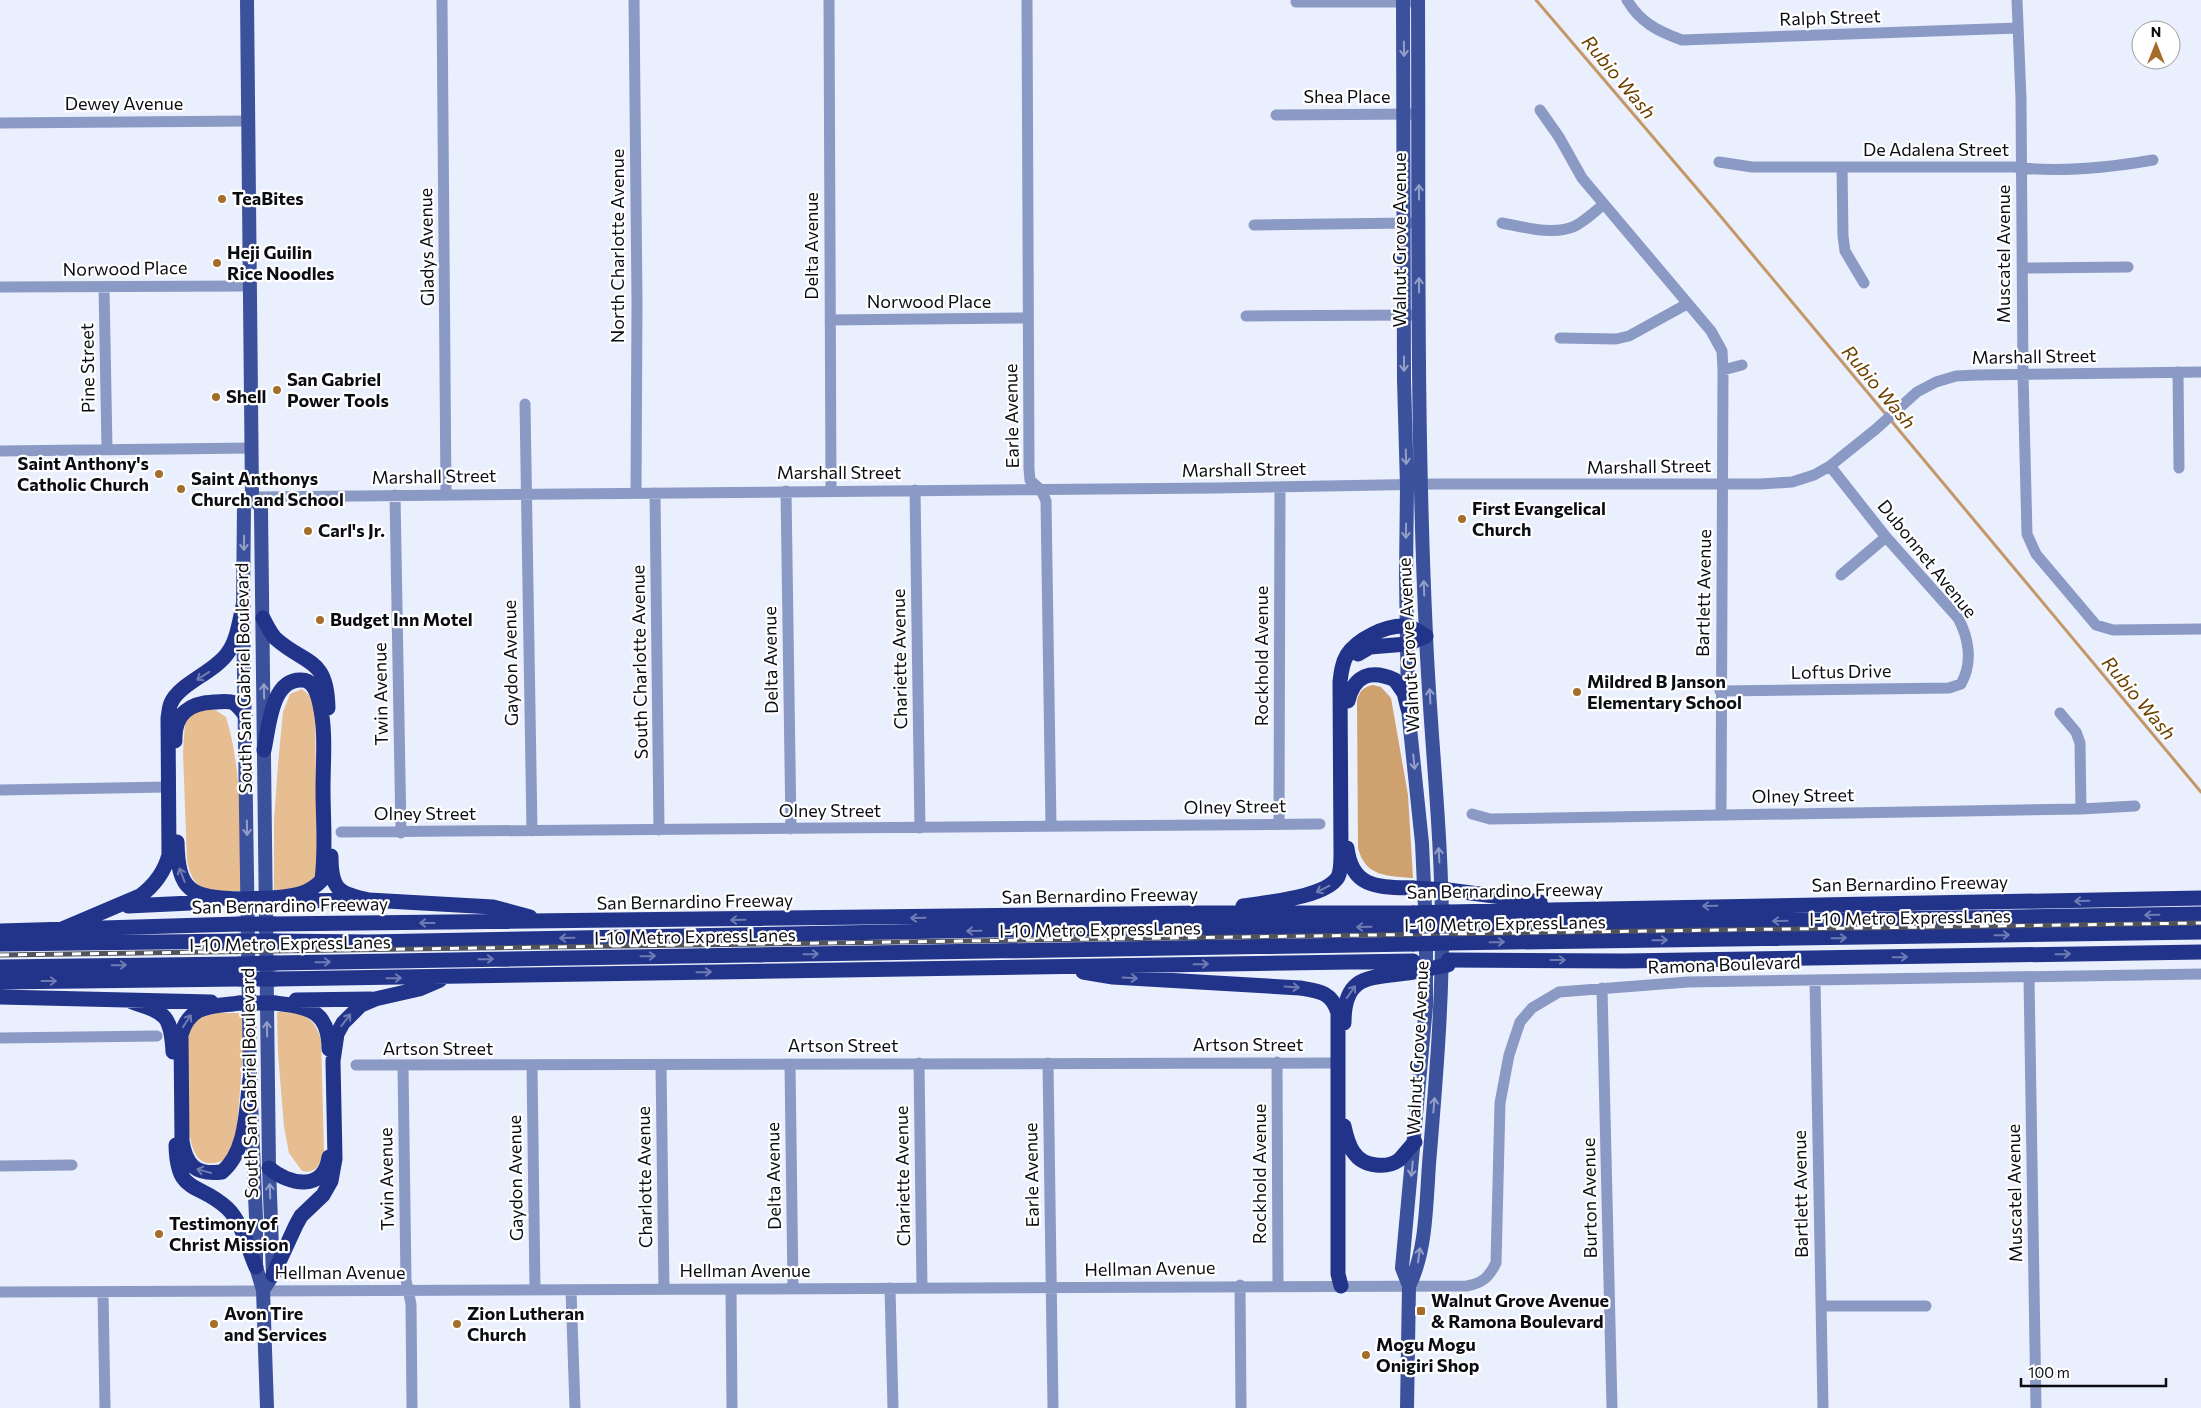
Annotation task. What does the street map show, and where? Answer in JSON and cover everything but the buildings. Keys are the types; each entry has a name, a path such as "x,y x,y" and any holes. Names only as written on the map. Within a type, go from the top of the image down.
{"highway":[{"path":"60,930 140,896 152,888 165,869 169,855 168,718 171,703 181,690 214,669 228,653 234,640 243,606"},
{"path":"262,618 273,636 312,662 324,675 328,698 331,863 334,880 337,888 343,893 369,900"},
{"path":"1202,913 1313,893 1332,884 1339,876 1341,854 1342,670 1346,656 1364,640 1390,627 1406,625 1426,636"},
{"path":"1426,636 1407,644 1370,647 1358,654 1350,669 1347,848 1350,865 1363,880 1371,884 1448,890 1586,908"},
{"path":"1348,701 1355,683 1363,677 1379,675 1395,680 1404,693 1408,709"},
{"path":"245,715 234,704 228,702 195,704 185,710 177,725 174,736 177,855 181,877 187,887 198,894 211,898 238,899 297,896 309,892 322,880 323,738 321,707 313,685 305,680 296,680 286,683 277,694 264,750"},
{"path":"273,898 297,902 369,900 493,906 546,922"},
{"name":"San Bernardino Freeway","path":"1448,919 1586,908 2201,898"},
{"path":"111,908 238,899"},
{"name":"San Bernardino Freeway","path":"0,931 239,924 546,922 1202,913 1413,919"},
{"name":"I-10 Metro ExpressLanes","path":"0,944 274,941 368,942 982,930 1413,919 2201,914"},
{"name":"I-10 Metro ExpressLanes","path":"0,967 2201,932"},
{"path":"0,982 445,978 1047,966 1413,967 1451,962 2201,952"},
{"path":"1047,966 1113,977 1300,988 1318,992 1331,998 1338,1013 1338,1274 1341,1286"},
{"path":"1341,1286 1344,1274 1344,1009 1351,989 1366,980 1413,967"},
{"path":"273,1275 301,1216 323,1195 331,1181 335,1160 333,1061 337,1034 351,1014 361,1005 375,999 419,989 445,978"},
{"path":"0,997 132,1002 275,1003 310,1009 317,1014 327,1029 329,1039 330,1138 328,1165 318,1179 310,1181 290,1181 278,1176 269,1168"},
{"path":"275,1003 288,1000 375,999"},
{"path":"132,1002 159,1010 169,1026 172,1044 176,1157 180,1175 186,1182 228,1209 240,1229 256,1267"},
{"path":"240,1003 197,1010 184,1023 180,1035 182,1141 184,1155 195,1169 204,1172 222,1172 233,1160 240,1143 250,1079"},
{"path":"1344,1126 1348,1143 1354,1154 1360,1160 1371,1165 1382,1166 1392,1164 1414,1142"}],"main road":[{"name":"South San Gabriel Boulevard","path":"248,0 252,497 260,507 269,1168 273,1275"},
{"name":"Walnut Grove Avenue","path":"1403,1 1404,315 1414,486 1426,636 1442,919 1442,1006 1424,1223 1417,1270 1409,1286"},
{"name":"Walnut Grove Avenue","path":"1407,1408 1409,1286 1402,1268 1426,1006 1426,929 1422,843 1408,709 1406,625 1414,486 1419,315 1418,1"},
{"name":"South San Gabriel Boulevard","path":"252,497 244,506 243,606 250,1079 256,1218 256,1267 263,1290 267,1408"},
{"path":"263,1290 273,1275"}],"street":[{"name":"Gladys Avenue","path":"442,0 446,494"},
{"name":"North Charlotte Avenue","path":"634,0 637,303 636,492"},
{"name":"Delta Avenue","path":"829,0 831,492"},
{"name":"Earle Avenue","path":"1027,0 1030,480 1041,490 1046,502 1051,826"},
{"name":"Ralph Street","path":"1626,0 1646,24 1662,33 1682,40 2018,28"},
{"name":"Muscatel Avenue","path":"2017,0 2026,522 2030,544 2096,625 2105,628 2201,628"},
{"path":"1296,2 1418,1"},
{"name":"Bartlett Avenue","path":"1540,110 1559,137 1582,178 1711,331 1722,351 1721,815"},
{"name":"Shea Place","path":"1276,115 1419,114"},
{"name":"Dewey Avenue","path":"0,123 248,121"},
{"name":"De Adalena Street","path":"1719,162 1752,167 2108,168 2153,160"},
{"path":"1842,167 1845,251 1864,283"},
{"path":"1502,223 1538,229 1569,228 1577,225 1603,205"},
{"path":"1254,225 1419,223"},
{"path":"2022,268 2128,267"},
{"name":"Norwood Place","path":"0,287 250,286"},
{"name":"Pine Street","path":"104,287 107,449"},
{"path":"1560,338 1616,339 1629,336 1687,304"},
{"path":"1246,316 1419,315"},
{"name":"Norwood Place","path":"830,320 1028,318"},
{"path":"1723,370 1742,365"},
{"path":"2178,372 2179,468"},
{"name":"Marshall Street","path":"252,497 1792,482 1814,475 1830,466 1876,430 1917,392 1936,382 1956,376 2201,372"},
{"name":"Gaydon Avenue","path":"525,404 532,830"},
{"path":"0,451 252,448"},
{"name":"Dubonnet Avenue","path":"1830,466 1886,537 1958,618 1968,644 1966,677 1961,684"},
{"name":"Rockhold Avenue","path":"1279,824 1280,487"},
{"name":"Chariette Avenue","path":"915,490 920,828"},
{"name":"Delta Avenue","path":"786,491 791,829"},
{"name":"South Charlotte Avenue","path":"655,493 659,830"},
{"name":"Twin Avenue","path":"396,495 401,833"},
{"path":"1841,575 1886,537"},
{"name":"Loftus Drive","path":"1720,691 1949,688 1961,684"},
{"path":"2060,713 2076,732 2080,743 2082,809"},
{"path":"0,790 168,787"},
{"name":"Olney Street","path":"1472,814 1490,819 2082,809 2134,806"},
{"name":"Olney Street","path":"341,832 1320,824"},
{"name":"Ramona Boulevard","path":"1488,1278 1496,1263 1500,1103 1509,1055 1520,1022 1532,1008 1560,992 1688,982 2201,974"},
{"name":"Muscatel Avenue","path":"2029,977 2036,1408"},
{"name":"Bartlett Avenue","path":"1815,980 1823,1408"},
{"name":"Burton Avenue","path":"1602,988 1612,1408"},
{"path":"0,1038 157,1036"},
{"name":"Rockhold Avenue","path":"1277,1062 1278,1285"},
{"name":"Chariette Avenue","path":"919,1063 922,1288"},
{"name":"Earle Avenue","path":"1048,1063 1053,1408"},
{"name":"Artson Street","path":"356,1066 1331,1063"},
{"name":"Delta Avenue","path":"790,1064 793,1288"},
{"name":"Gaydon Avenue","path":"532,1066 535,1289"},
{"name":"Charlotte Avenue","path":"661,1066 664,1289"},
{"name":"Twin Avenue","path":"403,1067 406,1280 408,1290"},
{"path":"0,1166 72,1165"},
{"name":"Hellman Avenue","path":"0,1292 1240,1285 1467,1286 1488,1278"},
{"path":"1240,1285 1241,1408"},
{"path":"890,1288 893,1408"},
{"path":"731,1289 732,1408"},
{"path":"408,1290 411,1304 412,1408"},
{"path":"571,1290 575,1408"},
{"path":"103,1292 105,1408"},
{"path":"1821,1306 1926,1306"}],"shaded area":[{"path":"1373,685 1381,687 1391,698 1408,795 1413,878 1395,877 1372,870 1361,858 1358,848 1357,700 1362,690"},
{"path":"302,689 311,697 315,708 317,876 309,888 274,894 274,821 283,712 290,694"},
{"path":"211,707 226,717 235,760 240,803 241,891 221,892 205,889 194,880 187,860 183,752 185,723 191,713"},
{"path":"277,1012 300,1014 310,1020 315,1025 321,1040 324,1152 317,1167 307,1172 302,1171 289,1153 284,1127"},
{"path":"244,1013 244,1040 236,1140 227,1159 210,1163 199,1159 193,1148 189,1132 186,1036 195,1020 205,1015"}],"waterway":[{"name":"Rubio Wash","path":"1536,0 1717,212 2201,792"}],"railway":[{"path":"0,955 2201,923"}],"place":[{"name":"TeaBites","path":"222,199"},
{"name":"Heji Guilin Rice Noodles","path":"217,263"},
{"name":"San Gabriel Power Tools","path":"277,390"},
{"name":"Shell","path":"216,397"},
{"name":"Saint Anthony's Catholic Church","path":"159,474"},
{"name":"Saint Anthonys Church and School","path":"181,489"},
{"name":"First Evangelical Church","path":"1462,519"},
{"name":"Carl's Jr.","path":"308,531"},
{"name":"Budget Inn Motel","path":"320,620"},
{"name":"Mildred B Janson Elementary School","path":"1577,692"},
{"name":"Testimony of Christ Mission","path":"159,1234"},
{"name":"Walnut Grove Avenue & Ramona Boulevard","path":"1421,1311"},
{"name":"Avon Tire and Services","path":"214,1324"},
{"name":"Zion Lutheran Church","path":"457,1324"},
{"name":"Mogu Mogu Onigiri Shop","path":"1366,1355"}]}
